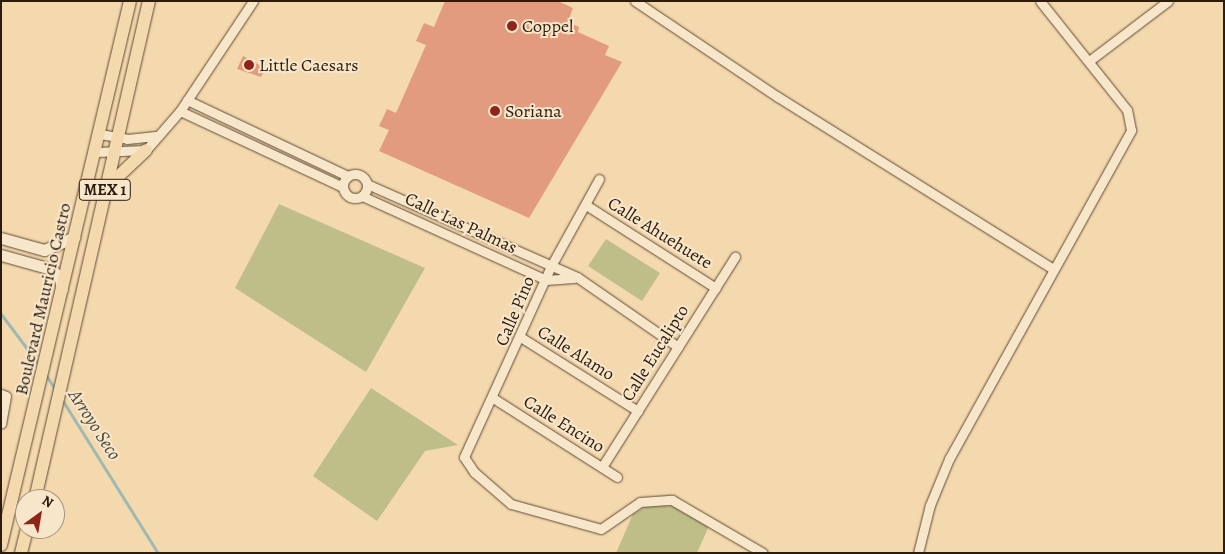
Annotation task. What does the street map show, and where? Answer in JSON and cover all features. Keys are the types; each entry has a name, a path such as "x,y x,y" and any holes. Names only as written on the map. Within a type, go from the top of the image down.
{"main road":[{"name":"Boulevard Mauricio Castro","path":"1,545 41,388 74,237 96,152 130,1"},
{"name":"Boulevard Mauricio Castro","path":"37,489 64,379 104,190 116,153 149,1"},
{"path":"104,190 146,150"},
{"path":"1,238 44,250 74,237"},
{"path":"1,255 51,269 60,278 62,293"},
{"path":"21,553 24,539"}],"street":[{"path":"96,152 116,153 146,150 180,111 254,1"},
{"path":"635,1 778,97 1053,269"},
{"path":"918,553 930,505 949,460 1131,130 1127,110 1040,1"},
{"path":"1089,60 1168,1"},
{"path":"180,111 343,187 350,197 362,196 367,184 360,175 348,176 187,100"},
{"path":"100,134 119,139 158,136"},
{"path":"343,187 348,176"},
{"name":"Calle Pino","path":"599,179 551,266 522,338 464,457 474,472 511,504 601,529 640,502 672,500 763,553"},
{"name":"Calle Las Palmas","path":"367,184 577,277 678,347"},
{"name":"Calle Las Palmas","path":"362,196 546,280"},
{"name":"Calle Ahuehuete","path":"586,205 716,288"},
{"name":"Calle Eucalipto","path":"602,467 735,257"},
{"path":"546,280 577,277"},
{"name":"Calle Alamo","path":"522,338 638,411"},
{"path":"1,424 4,395"},
{"name":"Calle Encino","path":"493,398 617,477"},
{"path":"1,497 14,500"}],"shaded area":[{"path":"279,204 425,268 366,372 235,288"},
{"path":"606,239 660,273 642,301 588,266"},
{"path":"371,388 458,445 425,451 377,521 313,476"},
{"path":"650,504 681,507 709,526 697,553 616,553 633,514"}],"building":[{"name":"Soriana","path":"445,1 558,1 573,8 568,22 579,27 578,32 609,46 605,55 622,62 529,218 379,151 389,130 379,126 387,109 396,113 426,45 416,41 424,23 434,27"},
{"name":"Little Caesars","path":"243,56 265,68 261,77 237,69"}],"waterway":[{"name":"Arroyo Seco","path":"1,314 40,366"},
{"name":"Arroyo Seco","path":"46,375 56,391"},
{"name":"Arroyo Seco","path":"61,398 158,553"}],"place":[{"name":"Coppel","path":"512,26"},
{"name":"Little Caesars","path":"249,65"},
{"name":"Soriana","path":"495,111"}]}
